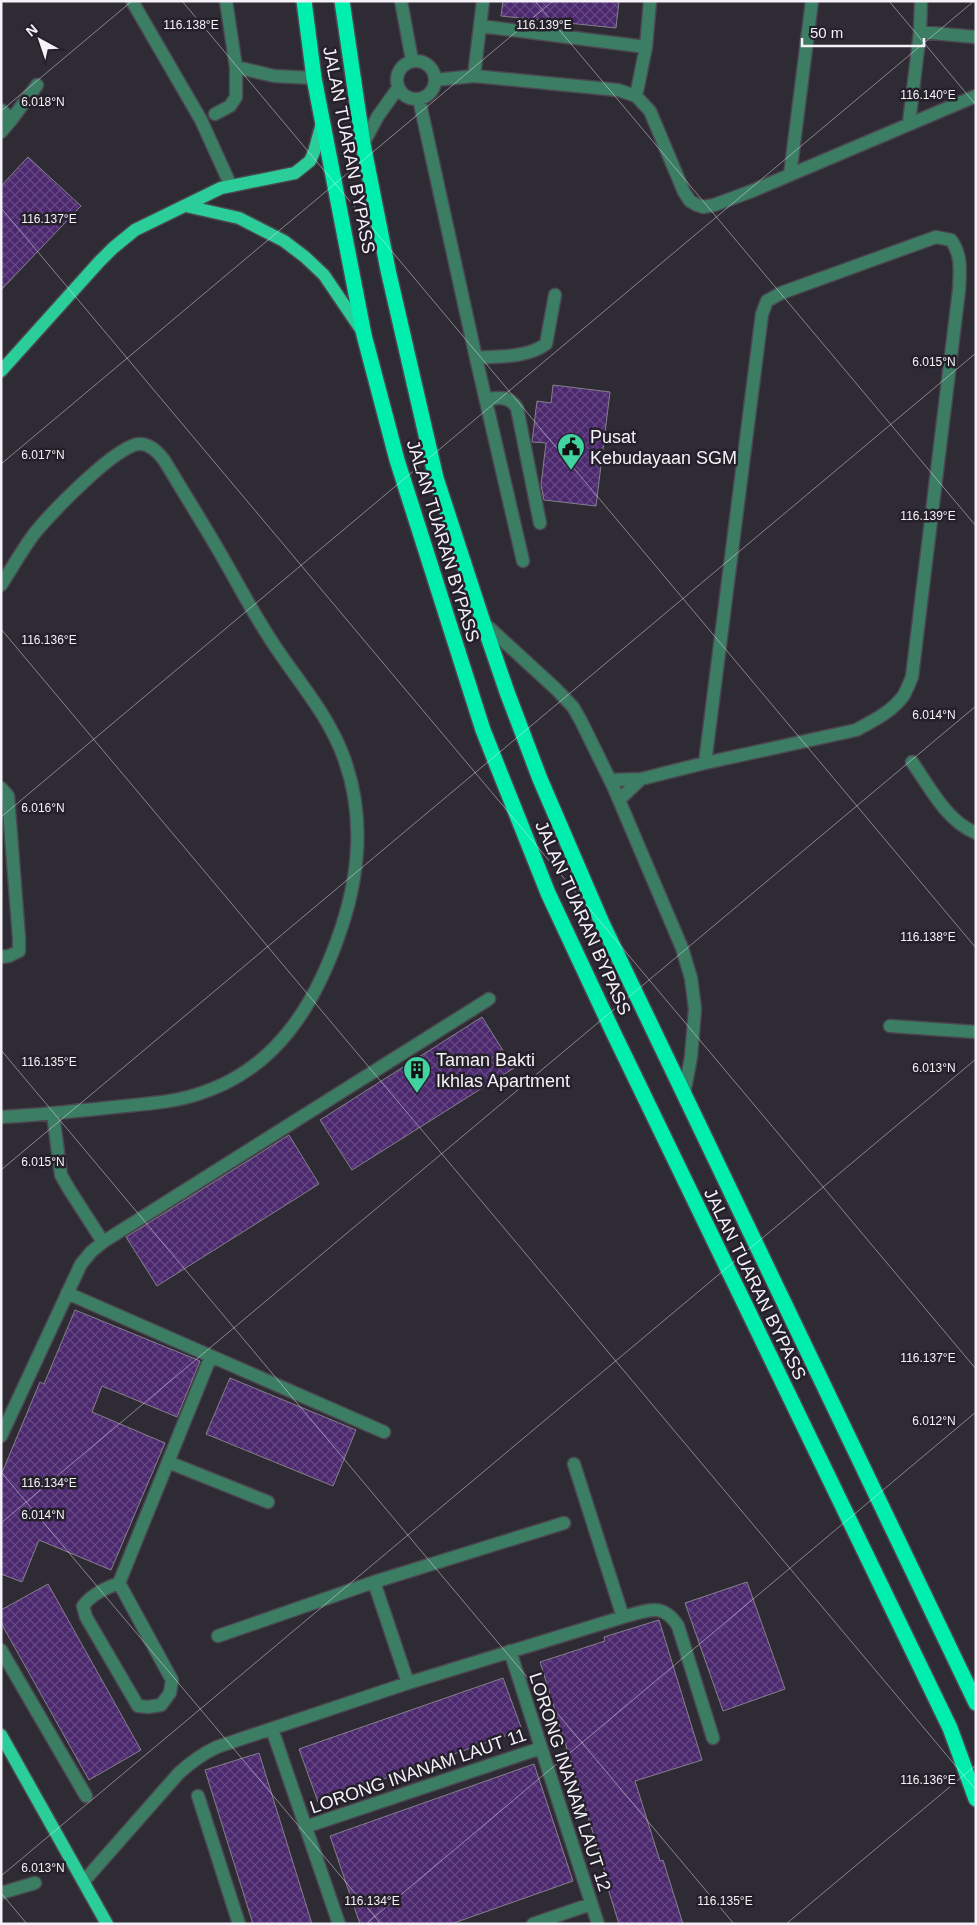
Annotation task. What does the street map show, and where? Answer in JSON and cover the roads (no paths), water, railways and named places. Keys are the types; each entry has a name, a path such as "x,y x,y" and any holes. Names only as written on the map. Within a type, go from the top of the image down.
{"highway":[{"name":"JALAN TUARAN BYPASS","path":"304,1 314,78 364,335 397,460 480,722 548,893 668,1146 950,1728 976,1798"},
{"name":"JALAN TUARAN BYPASS","path":"342,1 363,144 388,270 436,478 483,622 530,752 602,923 976,1703"}],"main road":[{"path":"1,371 113,248 135,230 221,188 295,174 310,161 323,120"},
{"path":"186,206 239,218 284,242 305,257 324,275 364,335"},
{"path":"1,1735 107,1924"}],"street":[{"path":"132,1 200,120 231,186"},
{"path":"215,114 230,106 236,98 236,66 226,1"},
{"path":"401,1 412,60"},
{"path":"474,76 483,1"},
{"path":"636,96 646,47 650,1"},
{"path":"790,175 812,1"},
{"path":"909,123 920,32 921,1"},
{"path":"480,26 646,47"},
{"path":"920,32 976,37"},
{"path":"412,60 418,60 428,65 434,74 435,80 431,92 420,99 407,97 398,88 396,82 398,71 406,62 412,60"},
{"path":"236,66 274,76 314,78"},
{"path":"435,80 474,76 618,90 636,96 650,111 684,192 690,201 704,207 714,205 790,175 976,96"},
{"path":"1,132 37,85"},
{"path":"363,144 378,116 398,88"},
{"path":"420,99 476,358 523,561"},
{"path":"1,110 12,120"},
{"path":"610,780 641,779 856,730 875,720 894,706 904,695 912,677 959,290 958,249 950,240 936,238 781,293 767,301 762,314 705,763"},
{"path":"476,358 528,353 538,350 546,344 555,295"},
{"path":"486,399 507,398 513,401 517,408 540,522"},
{"path":"1,585 35,533 81,485 118,452 131,445 141,443 151,447 164,460 267,634 330,727 344,758 353,793 358,834 356,870 348,908 335,948 312,998 294,1028 273,1050 255,1065 229,1081 197,1095 165,1102 53,1114 1,1117"},
{"path":"483,622 573,707 619,800 682,948 691,978 695,1009 691,1057 684,1094"},
{"path":"912,762 950,816 965,828 976,833"},
{"path":"619,800 641,779"},
{"path":"1,788 8,796 20,938 19,951 9,956 1,957"},
{"path":"1,1436 81,1264 91,1252 103,1242 488,999"},
{"path":"890,1026 976,1032"},
{"path":"53,1114 62,1175 103,1242"},
{"path":"67,1293 384,1432"},
{"path":"120,1583 172,1680 170,1693 161,1705 138,1706 86,1617 83,1606 87,1600 103,1589 120,1583 211,1356"},
{"path":"168,1462 268,1502"},
{"path":"574,1464 623,1617"},
{"path":"218,1636 374,1582 564,1523"},
{"path":"374,1582 408,1683"},
{"path":"84,1881 191,1762 217,1747 408,1683 623,1617 656,1609 665,1611 678,1626 714,1738"},
{"path":"1,1650 86,1796"},
{"name":"LORONG INANAM LAUT 12","path":"510,1651 598,1924"},
{"path":"272,1729 339,1924"},
{"name":"LORONG INANAM LAUT 11","path":"306,1827 541,1748"},
{"path":"198,1796 239,1924"},
{"path":"1,1892 35,1883"},
{"path":"533,1924 591,1904"}],"place":[{"name":"Pusat Kebudayaan SGM","path":"571,471"},
{"name":"Taman Bakti Ikhlas Apartment","path":"417,1094"}]}
